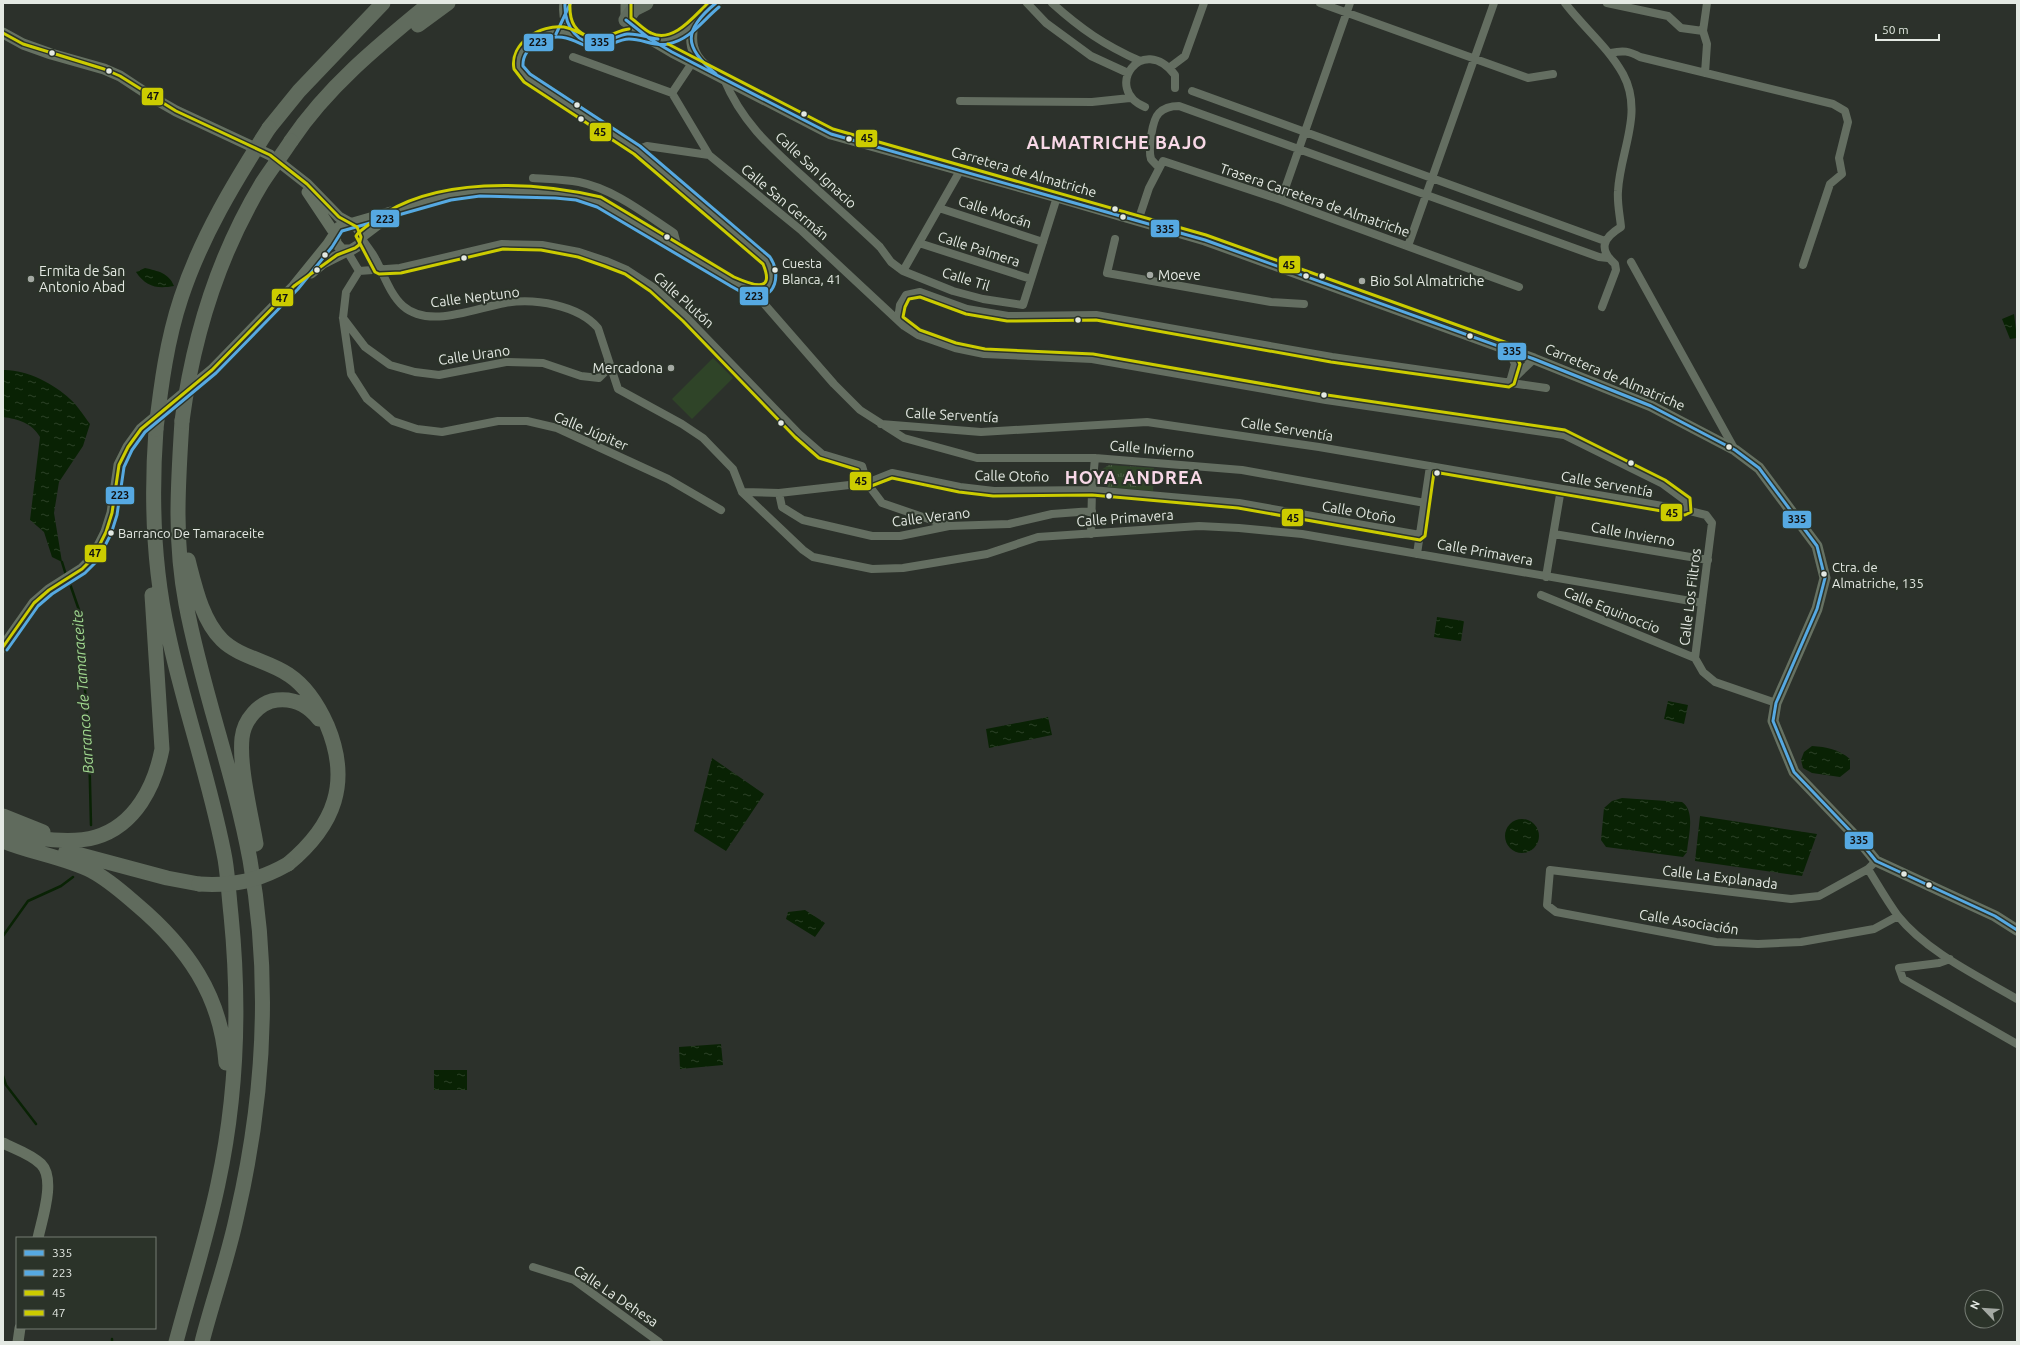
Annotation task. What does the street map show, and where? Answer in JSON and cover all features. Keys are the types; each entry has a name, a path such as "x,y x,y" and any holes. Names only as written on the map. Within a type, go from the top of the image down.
{"highway":[{"path":"3,840 25,842 97,837 119,825 134,812 149,792 158,772 162,749 147,532 150,477 160,394 181,298 199,255 233,184 269,128 299,91 383,3"},
{"path":"362,26 396,3"},
{"path":"3,848 25,842 167,878 199,884 218,885 257,879 288,864 306,849 320,832 332,809 338,784 338,756 334,742 316,704 306,690 288,675 235,649 223,641 212,629 199,598 188,558 183,482 182,421 186,390 197,337 215,281 240,226 262,183 300,128 334,89 362,61 430,3"},
{"path":"300,128 331,103 369,65 406,34 448,3"},
{"path":"626,20 634,9 646,3"},
{"path":"150,477 157,567 168,632 212,798 225,862 236,978 233,1082 227,1140 213,1206 176,1342"},
{"path":"183,482 178,540 186,603 200,664 234,788 250,860 260,959 262,1043"},
{"path":"202,1342 237,1216 251,1148 259,1082 269,968 257,854 242,755 242,736 248,720 259,706 273,701 288,699 303,704 312,711 334,742"},
{"path":"3,816 31,828 70,840"},
{"path":"3,830 25,842 94,872 114,885 149,915 175,941 191,961 203,980 213,1003 225,1044 227,1067 224,1114 227,1140"}],"main road":[{"path":"611,40 618,34 626,20 626,3"},
{"path":"3,647 23,616 34,603 49,590 82,569 93,558 106,532 112,513 119,466 133,439 141,429 212,370 294,286 342,225 399,211 450,195 480,191 577,195 599,202 732,281 753,291 763,290 770,284 772,273 767,261 636,150 520,72 517,64 520,52 530,42 552,32 574,35 590,43 604,42 627,34 650,39 668,39 685,32 704,12 716,3"},
{"path":"552,32 564,6"},
{"path":"564,6 566,23 574,35"},
{"path":"626,20 650,39"},
{"path":"693,24 691,45 697,59 719,76"},
{"path":"3,33 23,44 44,52 104,69 120,76 154,100 270,155 307,184 339,217 359,230 361,237 359,245 323,263 294,286"},
{"name":"Carretera de Almatriche","path":"650,39 692,63 831,134 961,169 1204,240 1534,359 1651,406 1735,450 1759,468 1817,546 1825,578 1817,609 1776,703 1773,721 1794,772 1858,839 1876,861 1995,916 2017,930"},
{"path":"295,175 335,234 335,239 339,247 347,251"},
{"path":"361,237 380,221 399,211"},
{"path":"3,1143 33,1157 45,1169 48,1184 38,1237"},
{"path":"18,1342 20,1329"}],"street":[{"path":"1027,3 1046,23 1091,56 1128,73"},
{"path":"1052,3 1084,31 1109,47 1140,61 1156,60 1169,68 1175,75 1175,88"},
{"path":"1169,68 1185,56 1204,3"},
{"path":"1320,3 1528,78 1552,74"},
{"path":"1281,200 1350,3"},
{"path":"1408,246 1494,3"},
{"path":"1565,3 1611,53 1624,76 1632,102 1631,132 1623,160 1618,191 1621,228 1612,233 1605,240 1604,250 1608,258 1615,264 1616,270 1602,307"},
{"path":"1607,3 1668,16 1681,28 1703,31"},
{"path":"1705,73 1707,44 1703,31 1707,3"},
{"path":"1611,53 1622,50 1631,52 1640,57 1833,104 1845,111 1848,122 1839,158 1842,174 1830,184 1803,265"},
{"path":"573,56 672,93 692,63"},
{"path":"1140,61 1133,66 1128,73 1126,82 1130,98 1137,104 1145,107"},
{"name":"Calle San Ignacio","path":"719,76 744,118 769,146 880,247 891,262 903,271"},
{"path":"1192,91 1304,133 1605,240"},
{"name":"Calle San Germán","path":"672,93 708,155 802,231 898,319"},
{"path":"960,101 1092,102 1130,98"},
{"path":"1138,221 1149,188 1159,168 1151,159 1150,145 1153,126 1158,114 1169,106 1179,106 1599,257 1608,258"},
{"path":"636,150 647,146 708,155"},
{"name":"Trasera Carretera de Almatriche","path":"1159,168 1163,161 1281,200 1519,287"},
{"path":"903,271 961,169"},
{"path":"533,178 580,182 606,191 634,206 674,233 678,248"},
{"path":"1031,279 1057,197"},
{"name":"Calle Mocán","path":"939,208 1043,242"},
{"name":"Calle Neptuno","path":"361,237 367,249 376,259 379,268 394,295 404,306 418,315 438,318 507,303 547,303 576,311 592,320 598,328 618,389 682,424 702,438 733,470 742,492"},
{"path":"1115,239 1107,273 1271,302 1304,304"},
{"name":"Calle Palmera","path":"919,243 1031,279"},
{"name":"Calle Plutón","path":"359,271 379,268 400,268 502,244 542,246 579,252 606,261 627,270 653,287 686,317 799,434 822,454 862,466 867,483"},
{"path":"347,251 359,271"},
{"path":"1630,262 1735,450"},
{"name":"Calle Júpiter","path":"359,271 346,292 343,318 352,374 367,399 393,421 417,429 442,432 498,421 527,421 557,428 668,479 721,510"},
{"name":"Calle Til","path":"903,271 954,291 983,299 1023,305 1031,279"},
{"name":"Calle Serventía","path":"753,291 834,384 860,410 881,424 981,432 1147,422 1197,428 1430,466 1686,510 1686,501 1663,484 1564,435 1326,400 1092,359 984,354 955,348 918,334 904,326 898,319"},
{"path":"898,319 900,305 906,295 920,292 967,309 1008,316 1096,315 1332,357 1546,388"},
{"name":"Calle Urano","path":"343,318 365,347 390,365 415,372 439,375 506,362 542,363 581,376 599,378 608,369 608,357"},
{"path":"1508,349 1515,364 1510,382"},
{"path":"1510,382 1534,359"},
{"name":"Calle Invierno","path":"881,424 904,438 977,458 1095,458 1242,470 1425,503"},
{"path":"1091,534 1092,490 1095,458"},
{"path":"1417,554 1430,466"},
{"name":"Calle Otoño","path":"779,493 867,483 892,473 960,487 994,491 1092,490 1238,504 1420,535"},
{"path":"867,483 882,502 949,526"},
{"path":"1546,577 1561,489"},
{"path":"742,492 779,493"},
{"name":"Calle Primavera","path":"742,492 803,550 813,557 872,569 903,568 987,554 1038,537 1199,526 1302,534 1702,603"},
{"name":"Calle Verano","path":"779,493 782,507 803,520 872,536 900,536 949,526 1009,524 1052,514 1092,511"},
{"name":"Calle Los Filtros","path":"1686,510 1706,515 1712,523 1696,658 1703,672 1715,682 1776,703"},
{"name":"Calle Invierno","path":"1554,534 1708,560"},
{"name":"Calle Equinoccio","path":"1541,595 1696,658"},
{"name":"Calle La Explanada","path":"1547,906 1550,870 1791,899 1819,896 1868,870 1876,861"},
{"path":"1868,870 1898,916 1916,934 1950,959 2017,1000"},
{"name":"Calle Asociación","path":"1547,906 1556,912 1716,942 1758,944 1801,942 1874,929 1898,916"},
{"path":"1950,959 1899,968 1903,979 2017,1044"},
{"name":"Calle La Dehesa","path":"533,1266 574,1280 659,1342"}],"green space":[{"path":"713,358 733,378 692,419 672,399"},
{"path":"1109,465 1154,468 1153,491 1108,487 1101,481 1101,470"}],"water":[{"path":"145,268 166,275 174,286 157,287 148,284 136,272"},
{"path":"2014,314 2017,338 2010,339 2002,319"},
{"path":"3,370 21,372 39,378 48,383 64,393 90,424 83,446 59,482 54,513 62,562 52,557 44,532 30,520 40,437 33,428 24,422 3,417"},
{"path":"1437,617 1464,621 1461,641 1434,637"},
{"path":"1668,701 1688,705 1684,724 1664,719"},
{"path":"1048,717 1052,735 989,748 986,729"},
{"path":"1812,746 1827,748 1841,753 1850,759 1850,769 1840,777 1812,773 1803,768 1801,760 1804,752"},
{"path":"712,758 764,794 726,851 694,831"},
{"path":"1622,798 1682,802 1689,812 1690,818 1687,852 1683,857 1606,847 1601,840 1604,808 1612,801"},
{"path":"1700,816 1817,834 1802,876 1695,861"},
{"path":"1519,819 1525,819 1529,820 1536,826 1539,836 1538,843 1532,850 1525,853 1519,853 1515,852 1508,846 1505,839 1505,833 1506,829 1512,822"},
{"path":"805,910 825,923 815,937 786,919 788,912"},
{"path":"721,1044 723,1065 680,1069 679,1047"},
{"path":"434,1070 467,1070 467,1090 434,1090"}],"waterway":[{"name":"Barranco de Tamaraceite","path":"62,562 66,575"},
{"name":"Barranco de Tamaraceite","path":"69,581 79,610 89,743 91,825"},
{"path":"3,936 28,901 61,886 73,877"},
{"path":"3,1076 6,1085 36,1124"}],"transit line":[{"name":"335","path":"565,3 565,12 570,27 574,33 587,42 604,42 627,34 635,34 658,39"},
{"name":"45","path":"570,3 571,16 574,26 582,33 593,38"},
{"name":"45","path":"631,3 631,18 648,32 659,35 667,35 675,32 690,21 708,3"},
{"name":"335","path":"716,3 697,22 691,38 697,55 716,74"},
{"name":"223","path":"556,34 570,4"},
{"name":"223","path":"7,650 38,606 52,594 85,573 97,561 111,534 117,515 124,467 132,450 145,432 216,373 298,289 332,247 342,231 451,200 480,196 576,200 597,207 743,293 752,296 760,296 767,294 772,290 776,277 770,257 640,146 530,74 523,66 524,59 531,47 537,43 552,38 566,38 594,48 603,47 625,39 663,45 676,42 690,34 719,7"},
{"name":"335","path":"626,20 650,39 672,52 831,134 1205,240 1534,359 1651,406 1735,450 1759,468 1817,546 1825,578 1817,609 1776,703 1773,721 1794,772 1858,839 1876,861 1995,916 2017,930"},
{"name":"45","path":"629,29 605,37 596,38 588,37 564,27 555,27 537,32 528,37 516,51 514,69 524,82 634,154 763,264 766,274 764,284 754,284 734,277 601,197 545,188 515,186 484,186 454,189 425,196 399,206 375,220 356,236 375,272 379,274 401,273 503,249 541,250 578,257 625,274 650,291 683,321 795,437 819,458 858,470 862,485 866,488 892,478 959,492 993,496 1092,495 1238,508 1420,540 1425,536 1434,472 1685,515 1691,512 1690,498 1665,480 1565,430 1327,395 1093,354 985,349 956,343 920,330 903,317 905,307 909,299 920,297 966,314 1007,321 1096,320 1331,362 1509,387 1514,384 1520,364 1510,344 1206,235 833,129 668,44"},
{"name":"47","path":"3,33 23,44 104,69 120,76 176,111 270,155 307,184 339,217 357,227 361,237 359,245 355,248 337,255 294,286 212,370 141,429 128,447 119,465 112,513 106,532 93,558 82,569 49,590 34,603 3,647"}],"place":[{"name":"Cuesta Blanca, 41","path":"775,270"},
{"name":"Moeve","path":"1150,275"},
{"name":"Ermita de San Antonio Abad","path":"31,279"},
{"name":"Bio Sol Almatriche","path":"1362,281"},
{"name":"Mercadona","path":"671,368"},
{"name":"Barranco De Tamaraceite","path":"111,533"},
{"name":"Ctra. de Almatriche, 135","path":"1824,574"}],"district":[{"name":"ALMATRICHE BAJO","path":"1117,143"},
{"name":"HOYA ANDREA","path":"1134,478"}]}
